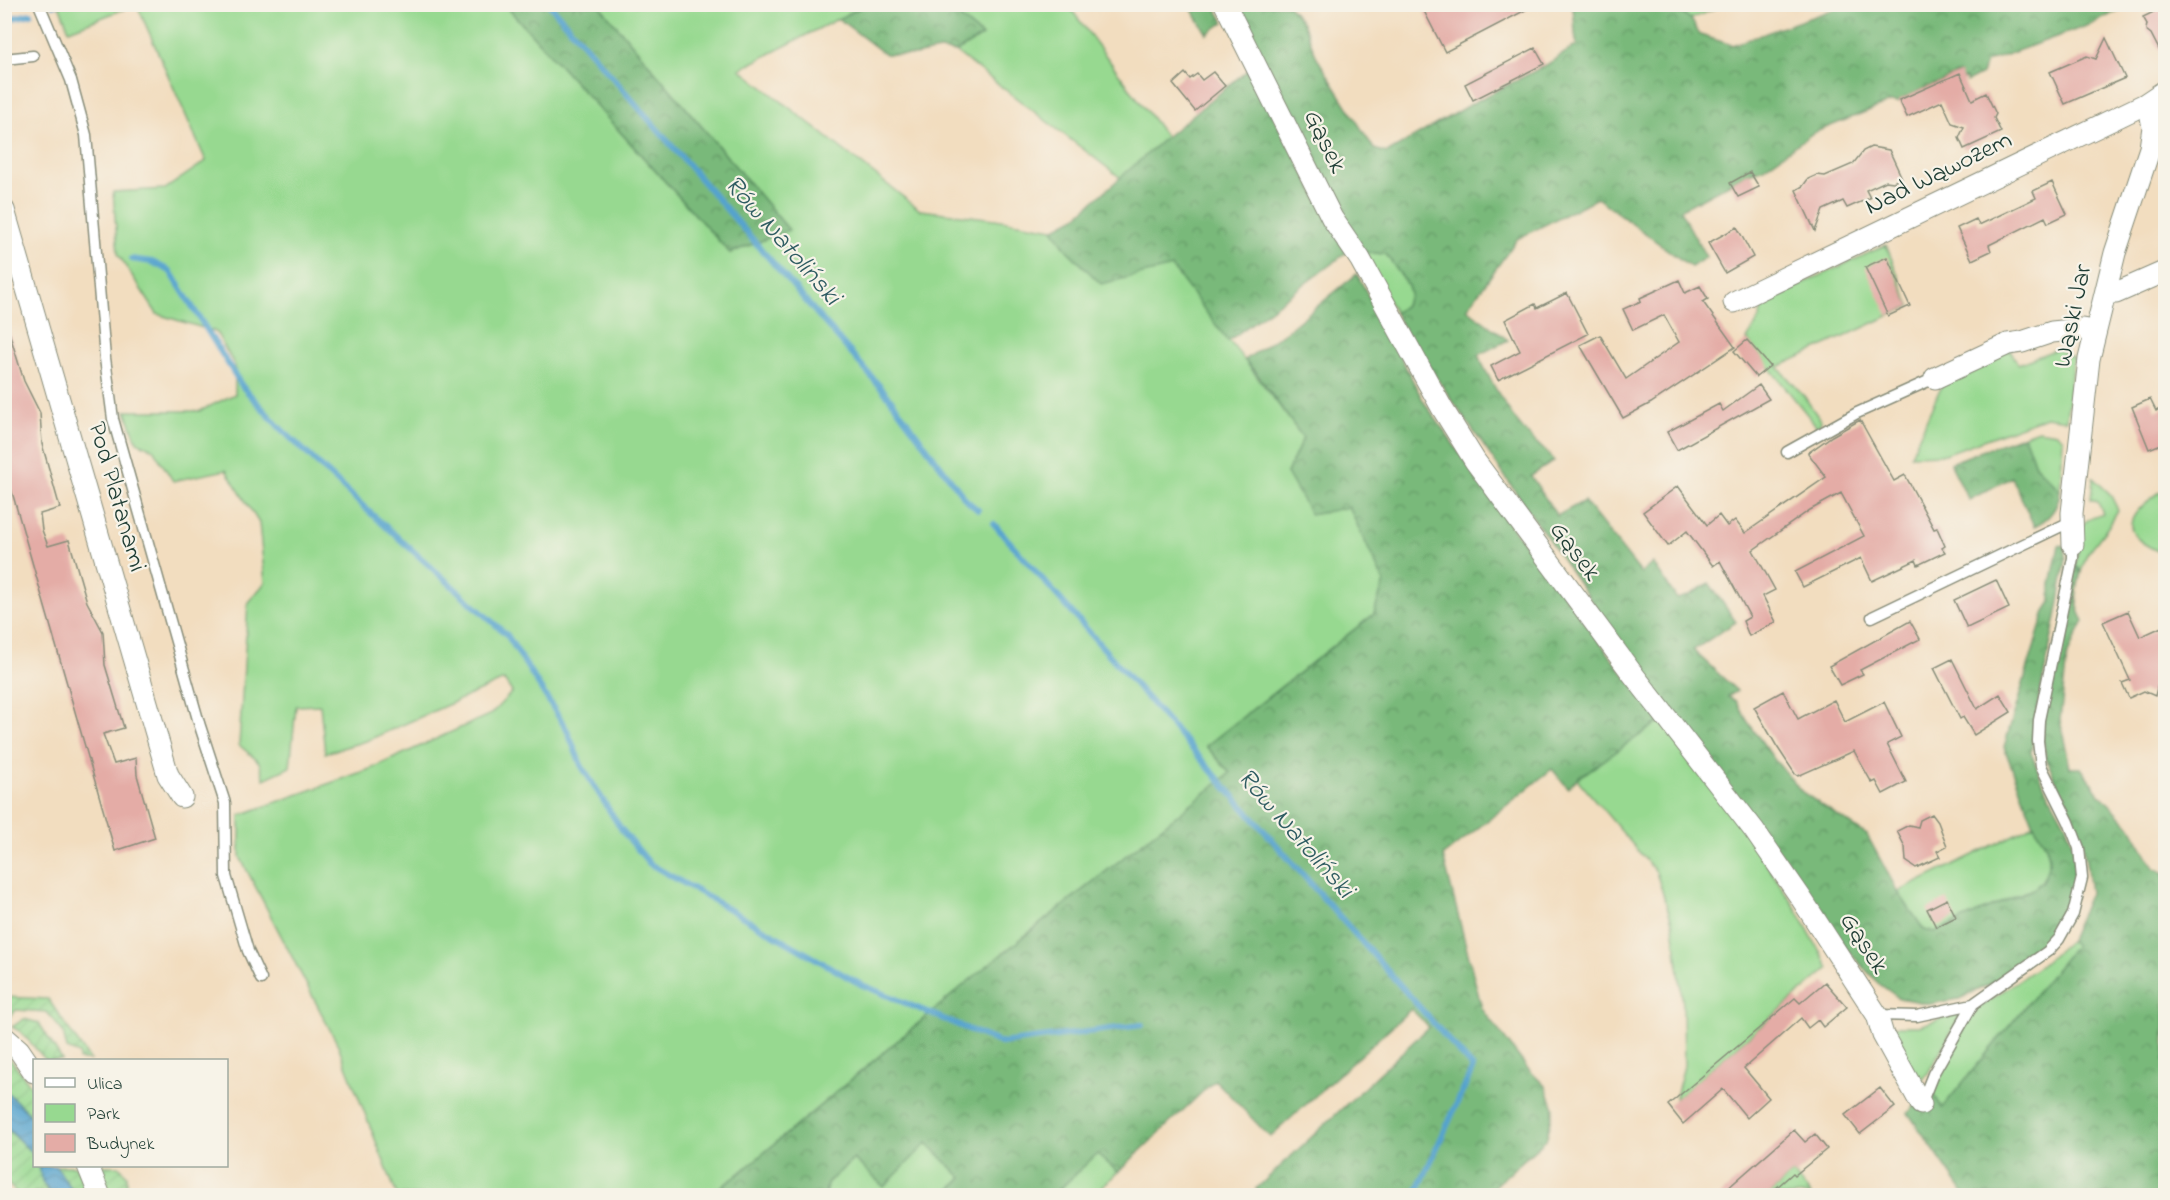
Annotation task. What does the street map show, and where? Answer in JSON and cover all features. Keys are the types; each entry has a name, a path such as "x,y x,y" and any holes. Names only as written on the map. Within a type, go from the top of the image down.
{"street":[{"name":"Gąsek","path":"1226,4 1332,218 1360,259 1442,408 1475,461 1632,673 1754,830 1877,1015 1883,1035 1921,1104"},
{"name":"Nad Wąwozem","path":"1734,302 2145,104 2166,90"},
{"name":"Wąski Jar","path":"2073,545 2072,521 2089,359 2094,331 2115,253 2150,148 2153,127 2150,112 2145,104"},
{"name":"Pod Platanami","path":"4,210 168,775 182,797"},
{"path":"2116,293 2166,272"},
{"path":"1935,378 2008,344 2052,332 2082,329 2094,331"},
{"path":"4,1037 15,1046 33,1071"},
{"path":"88,1167 100,1196"}],"lane":[{"path":"39,4 71,80 86,135 105,358 113,418 199,723 225,803 226,876 248,951 261,979"},
{"path":"4,59 33,56"},
{"path":"1787,452 1857,413 1935,378"},
{"path":"1872,617 2072,521"},
{"path":"1877,1015 1917,1016 1973,1004 2048,951 2068,926 2082,878 2079,848 2041,765 2038,720 2073,558 2073,545"},
{"path":"1921,1104 1933,1074 1973,1004"}],"green space":[{"path":"59,5 135,5 69,30"},
{"path":"137,5 505,5 730,253 788,229 599,5 865,5 740,69 920,210 1053,229 1067,250 1101,283 1172,267 1303,438 1287,473 1349,507 1384,582 1374,614 1206,746 1230,773 977,974 734,1178 708,1195 397,1195 338,1045 240,857 240,815 370,769 491,714 512,692 504,680 366,741 325,753 320,705 296,706 290,767 264,779 259,762 239,745 248,602 265,583 259,523 226,470 173,481 153,449 137,442 126,411 200,411 235,394 235,366 216,332 157,314 118,254 113,192 165,189 206,161"},
{"path":"505,5 599,5 789,230 730,253"},
{"path":"865,5 945,5 982,36 956,52 939,50 915,55 885,54 839,19"},
{"path":"945,5 1068,5 1166,137 1121,178 956,52 982,36"},
{"path":"1189,5 1214,5 1224,22 1207,34"},
{"path":"1235,5 1288,5 1303,23 1317,58 1374,149 1387,153 1469,105 1548,64 1577,45 1572,5 1666,5 1691,19 1700,35 1732,45 1846,5 2129,5 2092,24 1986,62 1982,74 1967,82 1966,78 1962,79 1959,73 1900,102 1890,102 1813,133 1762,169 1751,172 1680,210 1706,257 1691,267 1597,198 1517,239 1467,309 1508,340 1478,355 1508,410 1554,461 1531,476 1557,516 1584,501 1641,573 1653,563 1677,599 1688,596 1709,583 1736,622 1693,650 1737,691 1728,697 1736,701 1774,759 1802,792 1867,835 1898,892 1924,930 1934,932 2035,888 2043,881 2050,859 2046,845 2034,825 2004,747 2045,611 2051,602 2051,584 2059,545 2065,546 2066,559 2035,718 2031,753 2044,785 2066,825 2076,854 2073,886 2059,927 2052,938 1996,981 1959,999 1930,1004 1899,998 1878,983 1845,947 1621,644 1407,335 1395,313 1405,305 1410,295 1408,285 1386,254 1362,252 1325,194"},
{"path":"1666,5 1723,5 1691,19"},
{"path":"1249,69 1346,253 1228,341 1172,267 1101,284 1067,250 1053,229 1076,217 1166,137"},
{"path":"1886,245 1910,306 1778,367 1804,396 1821,421 1818,428 1747,340 1759,318 1763,302"},
{"path":"1362,252 1386,254 1408,286 1411,295 1405,305 1395,313"},
{"path":"1357,274 1424,402 1501,513 1660,721 1577,779 1568,788 1552,769 1443,856 1482,1009 1528,1069 1546,1087 1554,1108 1546,1140 1484,1195 1328,1196 1324,1192 1320,1195 1262,1195 1256,1189 1429,1027 1411,1009 1270,1137 1215,1080 1118,1172 1097,1154 1053,1195 945,1195 962,1178 927,1143 884,1187 854,1159 827,1183 825,1195 708,1196 734,1178 977,974 1230,773 1206,746 1374,614 1384,582 1349,507 1311,515 1287,473 1303,438 1245,360 1288,330"},
{"path":"2010,349 2018,364 2057,349 2073,358 2066,420 2046,417 1945,454 1911,455 1943,382"},
{"path":"2038,430 2056,433 2063,439 2060,490 2035,465 2024,435"},
{"path":"2024,435 2035,465 2060,490 2058,502 2052,512 2034,526 2012,477 1969,500 1950,463"},
{"path":"2093,478 2110,494 2118,510 2087,554 2081,572 2076,565 2083,525 2089,519 2103,514 2098,502 2091,499"},
{"path":"2165,489 2165,554 2138,539 2132,531 2131,523 2142,506"},
{"path":"2076,565 2081,572 2077,602 2084,621 2067,656 2060,720 2070,768 2081,768 2098,792 2131,827 2154,868 2165,873 2165,1195 1965,1195 1908,1113 1931,1089 1942,1108 2075,946 2070,940 2090,893 2083,845 2046,758 2043,741 2043,721"},
{"path":"1660,721 1733,814 1797,910 1829,968 1675,1100 1684,1066 1683,1005 1673,925 1656,872 1577,779"},
{"path":"2034,825 2049,856 2047,872 2035,888 1934,932 1924,930 1898,892"},
{"path":"2070,940 2075,946 1941,1109 1931,1089 1961,1031 1980,1007 2045,962"},
{"path":"4,997 48,999 89,1059 79,1059 79,1054 67,1049 63,1032 47,1012 16,1010 5,1018"},
{"path":"1962,1012 1920,1083 1889,1026 1919,1026"},
{"path":"24,1019 39,1023 61,1059 45,1059 21,1032 12,1027"},
{"path":"4,1051 33,1089 33,1118 5,1090"},
{"path":"4,1126 33,1154 33,1167 39,1167 46,1190 51,1195 35,1192 32,1195 19,1195 6,1182"},
{"path":"927,1142 962,1178 945,1195 825,1196 827,1183 854,1159 884,1187"},
{"path":"1097,1153 1118,1172 1093,1195 1053,1196"},
{"path":"57,1167 76,1167 88,1195 75,1195"},
{"path":"94,1167 120,1167 127,1175 127,1195 107,1195"},
{"path":"1793,1173 1811,1195 1767,1196"}],"water":[{"path":"5,1090 33,1118 33,1154 5,1126"},
{"path":"39,1167 57,1167 75,1195 51,1195 42,1181"}],"building":[{"path":"1432,4 1537,4 1445,52 1423,9"},
{"path":"2166,6 2166,63 2151,34 2146,30 2147,24 2143,17"},
{"path":"2106,38 2125,78 2065,104 2050,72 2087,56 2096,59"},
{"path":"1535,48 1544,64 1473,100 1465,84"},
{"path":"1213,72 1225,86 1195,111 1173,84 1185,73 1190,79 1197,74 1202,80"},
{"path":"1960,73 1972,100 1986,93 2001,132 1964,149 1959,138 1964,127 1952,123 1942,101 1907,117 1899,100"},
{"path":"1871,147 1889,150 1902,178 1893,182 1886,181 1866,190 1870,198 1847,208 1843,201 1823,210 1815,231 1796,190 1808,179 1817,175 1825,176 1853,164 1863,151"},
{"path":"1750,172 1759,187 1738,197 1730,183"},
{"path":"2052,182 2067,214 2048,223 2045,217 1989,245 1991,251 1972,260 1957,228 1976,219 1979,225 2036,198 2033,191"},
{"path":"1737,227 1753,257 1725,273 1708,243"},
{"path":"1887,257 1910,306 1888,316 1865,267"},
{"path":"1679,280 1685,293 1700,286 1708,299 1703,302 1735,347 1651,403 1623,418 1580,345 1600,335 1626,379 1679,342 1664,315 1633,330 1623,309 1641,301 1640,298"},
{"path":"1567,293 1588,334 1498,380 1491,366 1520,351 1505,320 1535,304 1537,308"},
{"path":"9,332 24,381 40,413 42,444 60,508 40,514 42,530 48,546 69,540 87,602 103,632 105,665 124,728 103,734 114,764 136,758 137,775 155,838 115,851 4,464 4,333"},
{"path":"1747,340 1770,366 1756,377 1734,351"},
{"path":"1759,385 1769,399 1677,450 1667,432 1719,404 1723,411"},
{"path":"2150,399 2156,411 2166,406 2166,442 2149,449 2132,407"},
{"path":"1860,420 1894,481 1905,475 1934,529 1937,528 1945,546 1942,548 1945,552 1918,565 1916,560 1872,581 1861,558 1803,587 1795,572 1864,536 1841,493 1810,510 1753,550 1775,590 1763,596 1776,622 1749,636 1743,621 1750,617 1720,561 1713,566 1687,531 1668,546 1643,512 1678,486 1707,525 1719,515 1727,526 1735,520 1745,533 1826,477 1808,453"},
{"path":"1996,580 2009,608 1967,628 1954,600"},
{"path":"2128,611 2140,637 2166,625 2166,681 2158,684 2155,696 2144,691 2129,698 2122,683 2130,680 2103,622"},
{"path":"1910,621 1920,639 1860,670 1863,674 1840,685 1829,666"},
{"path":"1952,659 1977,709 2000,694 2011,712 1974,735 1963,717 1960,719 1934,668"},
{"path":"1783,691 1798,719 1834,700 1845,722 1884,702 1901,737 1887,744 1906,782 1883,794 1876,781 1872,783 1854,751 1798,776 1795,774 1754,707"},
{"path":"1932,814 1938,822 1947,846 1937,851 1940,857 1916,868 1906,861 1905,847 1897,831 1909,825 1918,827 1920,820"},
{"path":"1947,899 1956,917 1936,927 1927,909"},
{"path":"1825,982 1847,1007 1823,1027 1818,1020 1808,1028 1801,1018 1744,1068 1769,1098 1747,1118 1723,1089 1683,1124 1668,1105 1795,998 1800,1003"},
{"path":"1880,1088 1895,1107 1860,1134 1845,1115"},
{"path":"1794,1130 1805,1142 1815,1134 1827,1149 1795,1175 1793,1173 1767,1196 1719,1196"}],"waterway":[{"name":"Rów Natoliński","path":"549,4 889,397 966,500 978,510"},
{"path":"4,20 31,14"},
{"path":"131,259 152,262 170,271 242,386 280,428 365,508 507,635 567,730 581,765 621,829 650,864 860,984 1001,1043 1142,1025"},
{"name":"Rów Natoliński","path":"994,524 1473,1068 1415,1196"}]}
